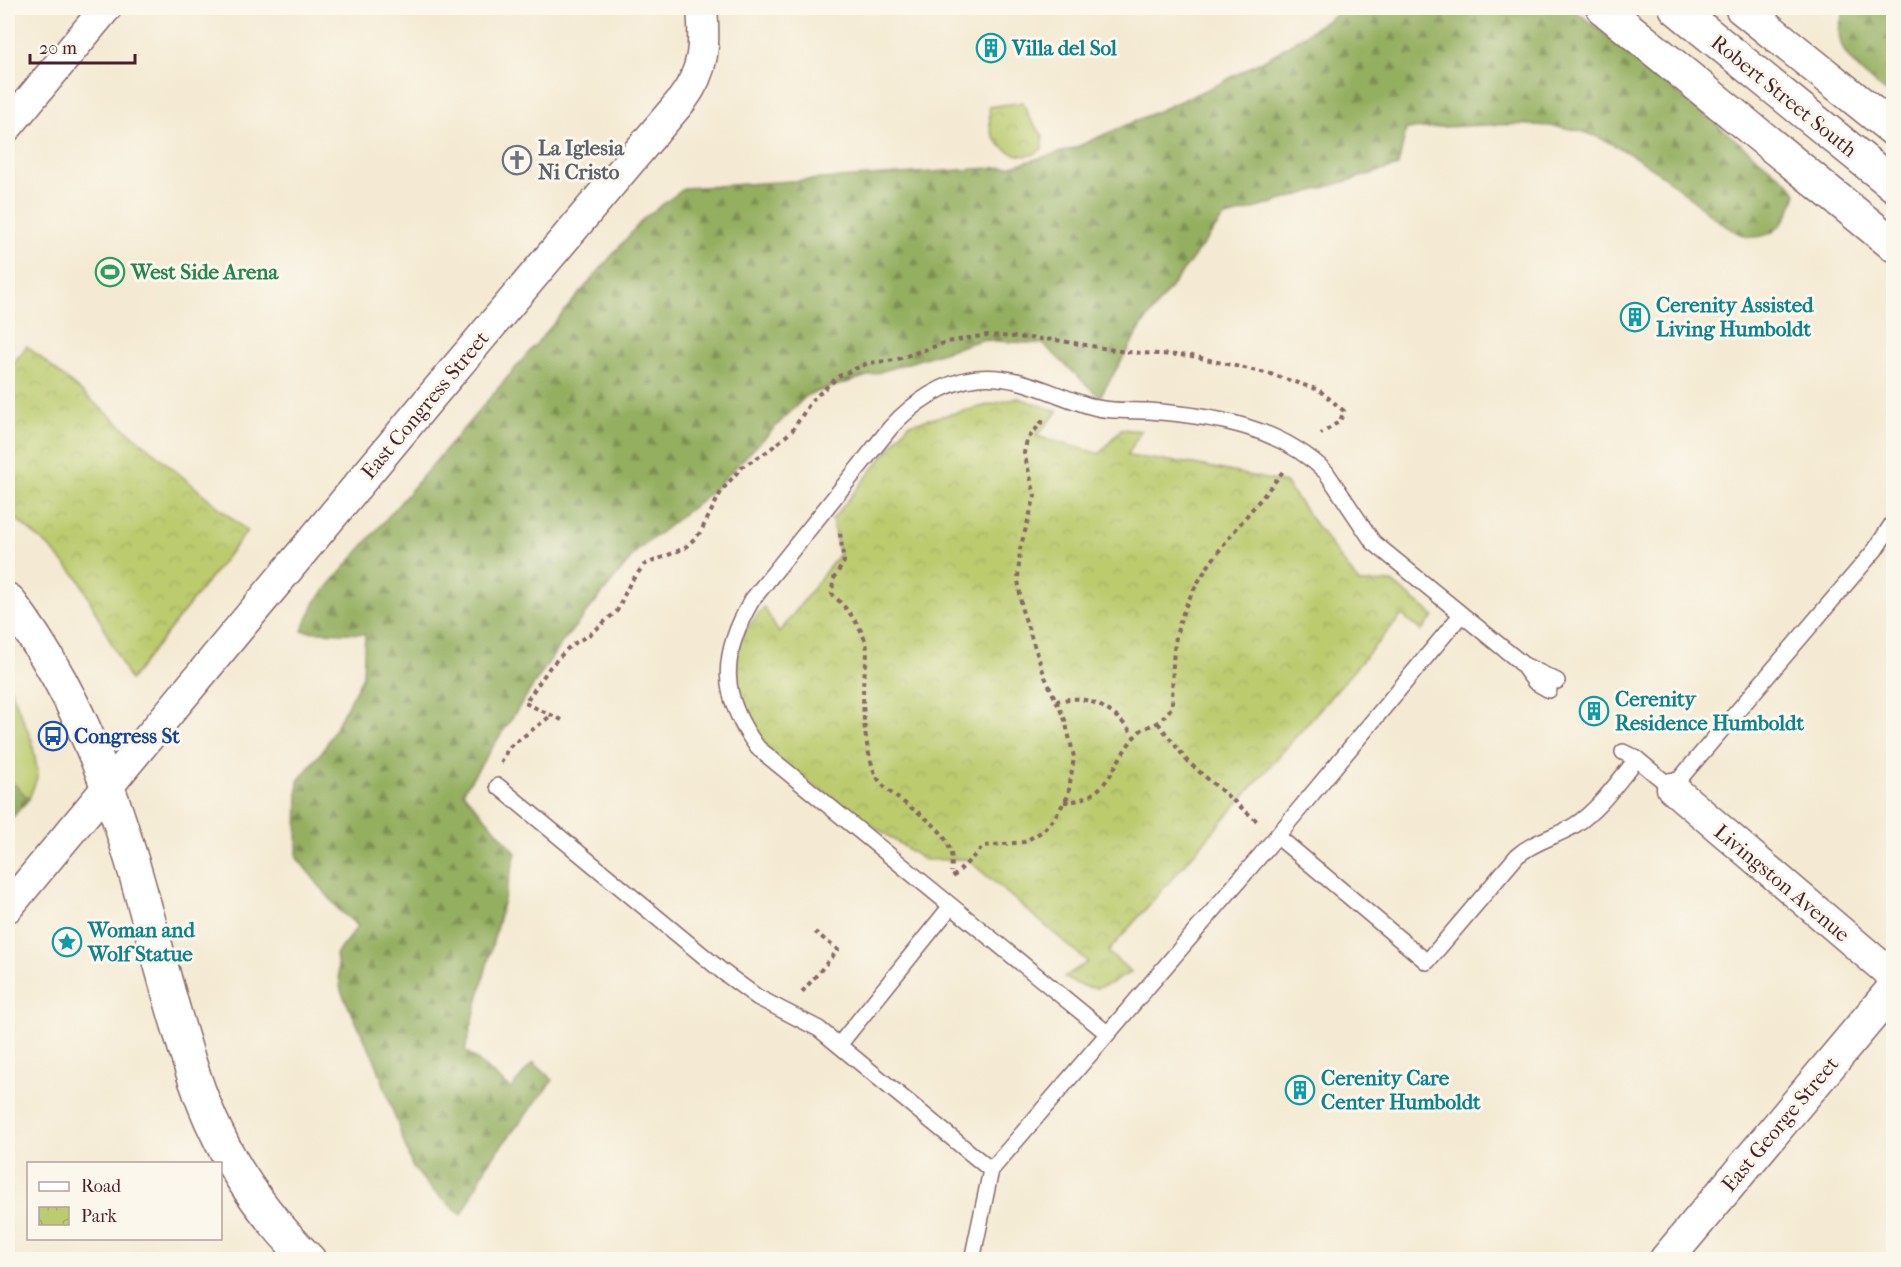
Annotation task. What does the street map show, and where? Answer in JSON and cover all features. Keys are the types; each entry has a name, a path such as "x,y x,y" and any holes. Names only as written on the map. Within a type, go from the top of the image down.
{"street":[{"path":"8,126 106,8"},
{"name":"East Congress Street","path":"8,907 431,397 686,95 696,79 704,54 702,8"},
{"path":"1603,8 1893,245"},
{"name":"Robert Street South","path":"1676,8 1893,185"},
{"path":"1742,8 1893,130"},
{"path":"8,600 35,638 58,678 108,789 183,1041 207,1113 228,1155 253,1193 281,1232 309,1260"},
{"name":"Livingston Avenue","path":"1671,788 1893,977"},
{"name":"East George Street","path":"1666,1260 1893,988"}],"lane":[{"path":"1107,1033 758,748 741,725 727,677 729,651 738,624 752,600 908,409 932,394 975,378 1020,381 1092,407 1207,418 1260,430 1300,450 1326,472 1373,542 1520,662 1535,682 1553,686"},
{"path":"1277,836 1427,962 1517,856 1527,847 1561,833 1582,820 1630,751 1671,788 1875,550 1893,521"},
{"path":"972,1260 991,1170 1277,836 1461,615"},
{"path":"498,786 723,972 757,996 819,1029 991,1170"},
{"path":"839,1045 951,906"}],"path":[{"path":"562,720 525,703 550,667 570,646 592,633 617,611 630,582 645,565 685,548 700,533 722,490 742,467 768,451 792,430 812,400 839,376 868,363 895,360 947,342 987,335 1056,340 1126,352 1192,356 1270,374 1319,390 1344,411 1340,420 1300,450 1246,515 1214,559 1179,624 1172,655 1172,707 1158,723 1140,731 1115,771 1095,795 1075,802 1064,802"},
{"path":"839,527 844,562 832,580 832,594 852,616 866,645 864,737 869,757 877,778 933,824 948,844 953,862 950,881 984,846 1024,842 1043,831 1068,796 1074,757 1065,720 1045,677 1022,610 1018,579 1020,549 1035,496 1024,453 1028,440 1050,413 1043,412"},
{"path":"1056,701 1081,699 1103,708 1125,722 1135,738"},
{"path":"500,766 508,748 552,715"},
{"path":"1158,723 1188,762 1277,836"},
{"path":"793,988 803,992 838,950 815,932"}],"green space":[{"path":"1346,8 1572,8 1789,183 1796,193 1790,210 1776,230 1769,234 1752,237 1743,235 1721,223 1670,181 1619,148 1587,133 1568,128 1473,125 1406,129 1398,166 1223,218 1141,327 1100,397 1043,344 981,340 807,395 709,494 637,551 560,645 463,792 516,853 465,1050 511,1089 533,1062 553,1080 488,1163 462,1215 431,1189 412,1166 377,1065 341,991 336,954 358,926 340,911 297,858 298,781 324,749 363,676 365,634 302,631 315,602 644,218 685,188 1008,167 1072,149 1219,84 1275,54"},
{"path":"1847,8 1893,8 1893,98 1859,70 1843,48 1839,36 1840,23"},
{"path":"1023,102 1030,119 1043,136 1042,149 1028,155 1013,153 1006,149 995,138 990,125 989,107"},
{"path":"27,346 247,531 130,680 79,579 49,547 8,512 8,370"},
{"path":"1018,398 1058,411 1036,436 1100,454 1121,429 1141,431 1127,456 1194,464 1285,483 1359,583 1392,582 1434,616 1421,631 1402,615 1108,952 1131,972 1098,988 1083,986 1064,977 1088,962 967,859 924,860 758,748 741,725 729,651 764,607 779,633 839,554 832,520 909,424"},
{"path":"8,683 32,741 38,775 29,799 8,778"},
{"path":"8,778 29,799 8,822"}],"place":[{"name":"Villa del Sol","path":"991,48"},
{"name":"La Iglesia Ni Cristo","path":"517,160"},
{"name":"West Side Arena","path":"110,272"},
{"name":"Cerenity Assisted Living Humboldt","path":"1635,317"},
{"name":"Cerenity Residence Humboldt","path":"1594,711"},
{"name":"Congress St","path":"53,736"},
{"name":"Woman and Wolf Statue","path":"67,942"},
{"name":"Cerenity Care Center Humboldt","path":"1300,1090"}]}
